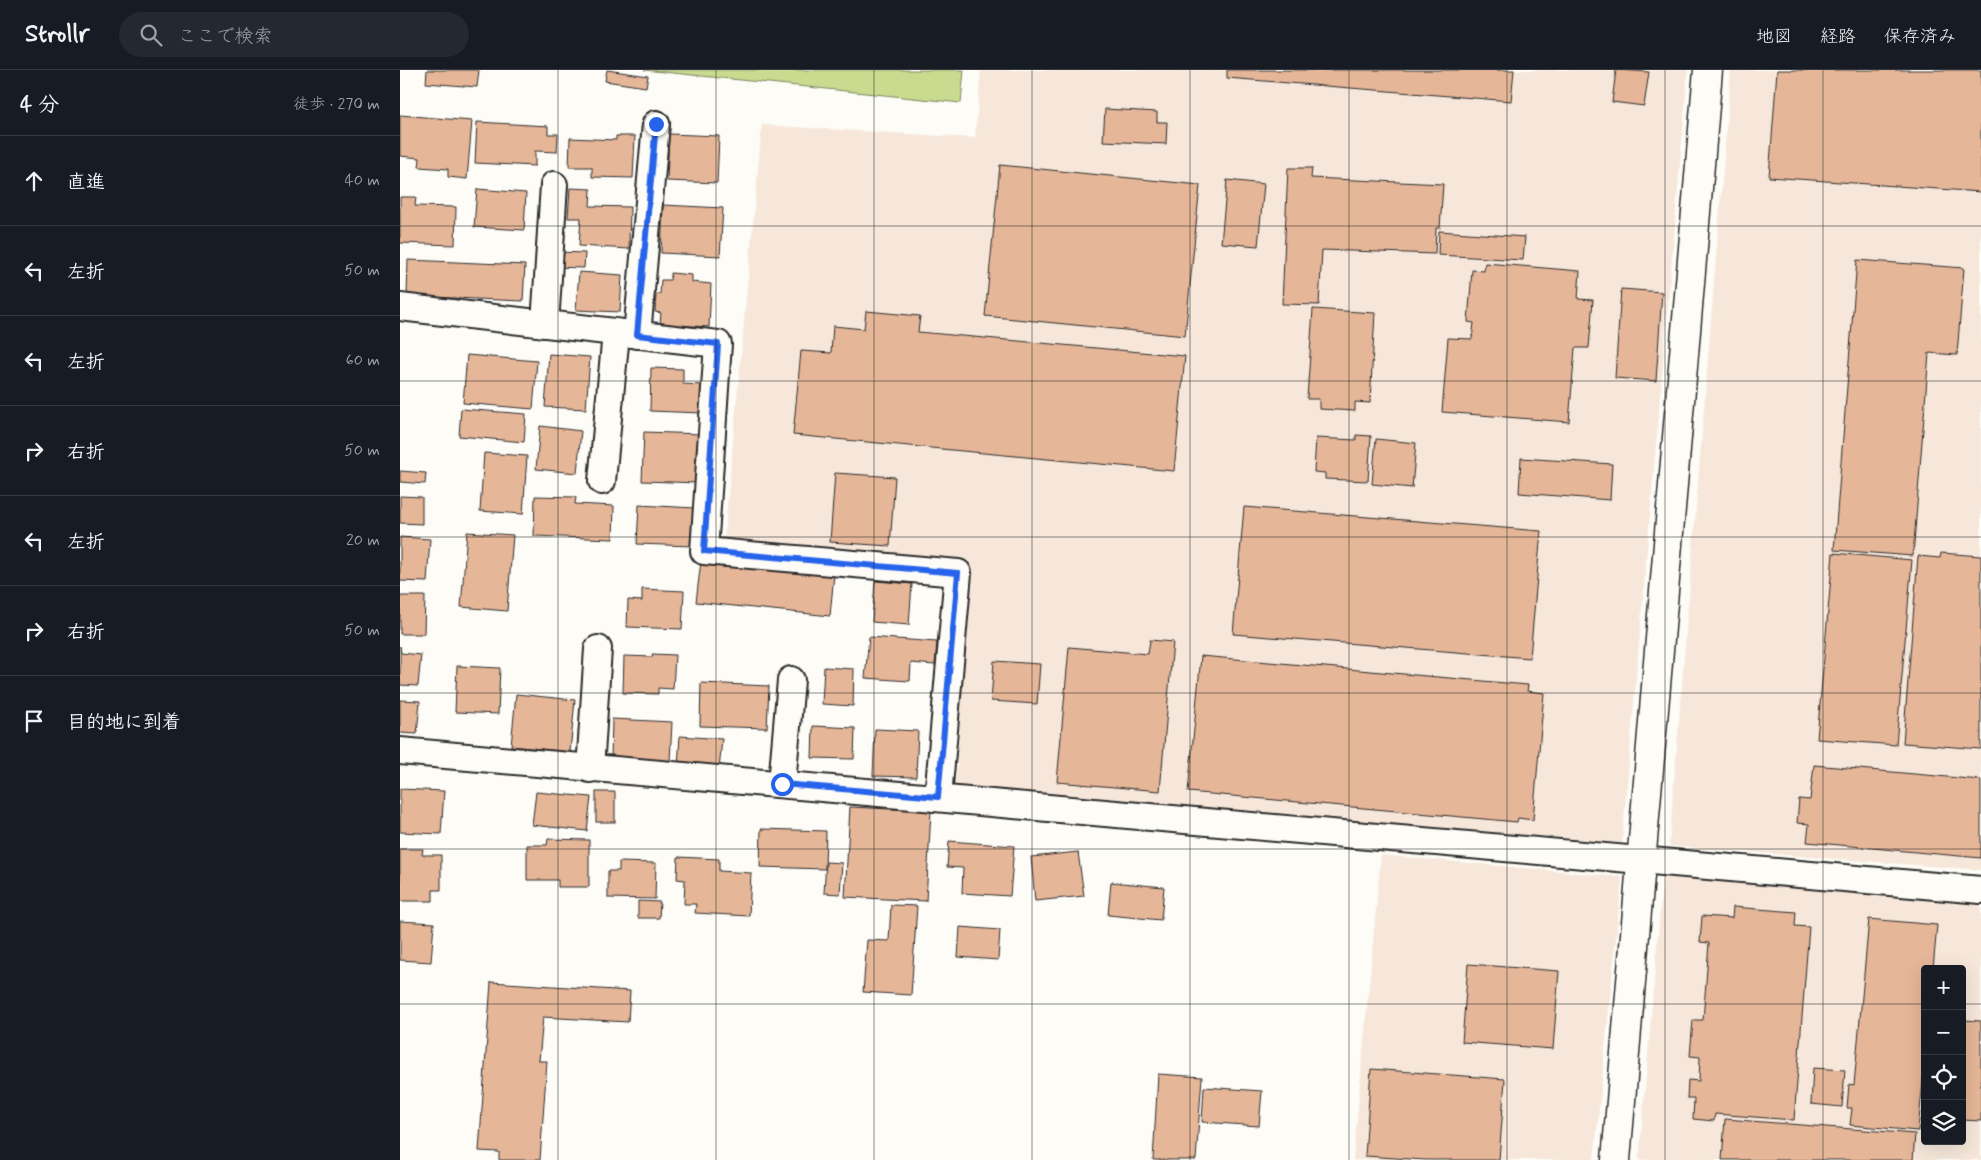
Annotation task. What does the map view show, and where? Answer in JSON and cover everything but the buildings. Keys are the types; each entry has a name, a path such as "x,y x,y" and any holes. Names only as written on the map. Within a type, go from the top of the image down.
{"street":[{"path":"1616,1160 1643,861 1708,70"},
{"path":"602,482 627,334 656,124"},
{"path":"545,324 554,185"},
{"path":"400,307 718,344 704,551 958,573 938,797"},
{"path":"590,769 598,649"},
{"path":"782,784 791,680"},
{"path":"400,750 590,769 938,797 1981,890"}],"shaded area":[{"path":"981,70 1688,70 1622,843 955,788 972,565 724,541 762,125 975,138"},
{"path":"1731,70 1981,70 1981,870 1669,846"},
{"path":"1381,855 1622,877 1594,1160 1353,1160"},
{"path":"1663,876 1981,900 1981,1160 1639,1160"}],"green space":[{"path":"644,70 964,70 961,103"}],"route":[{"path":"656,124 637,335 718,344 704,551 958,573 938,797 782,784"}]}
